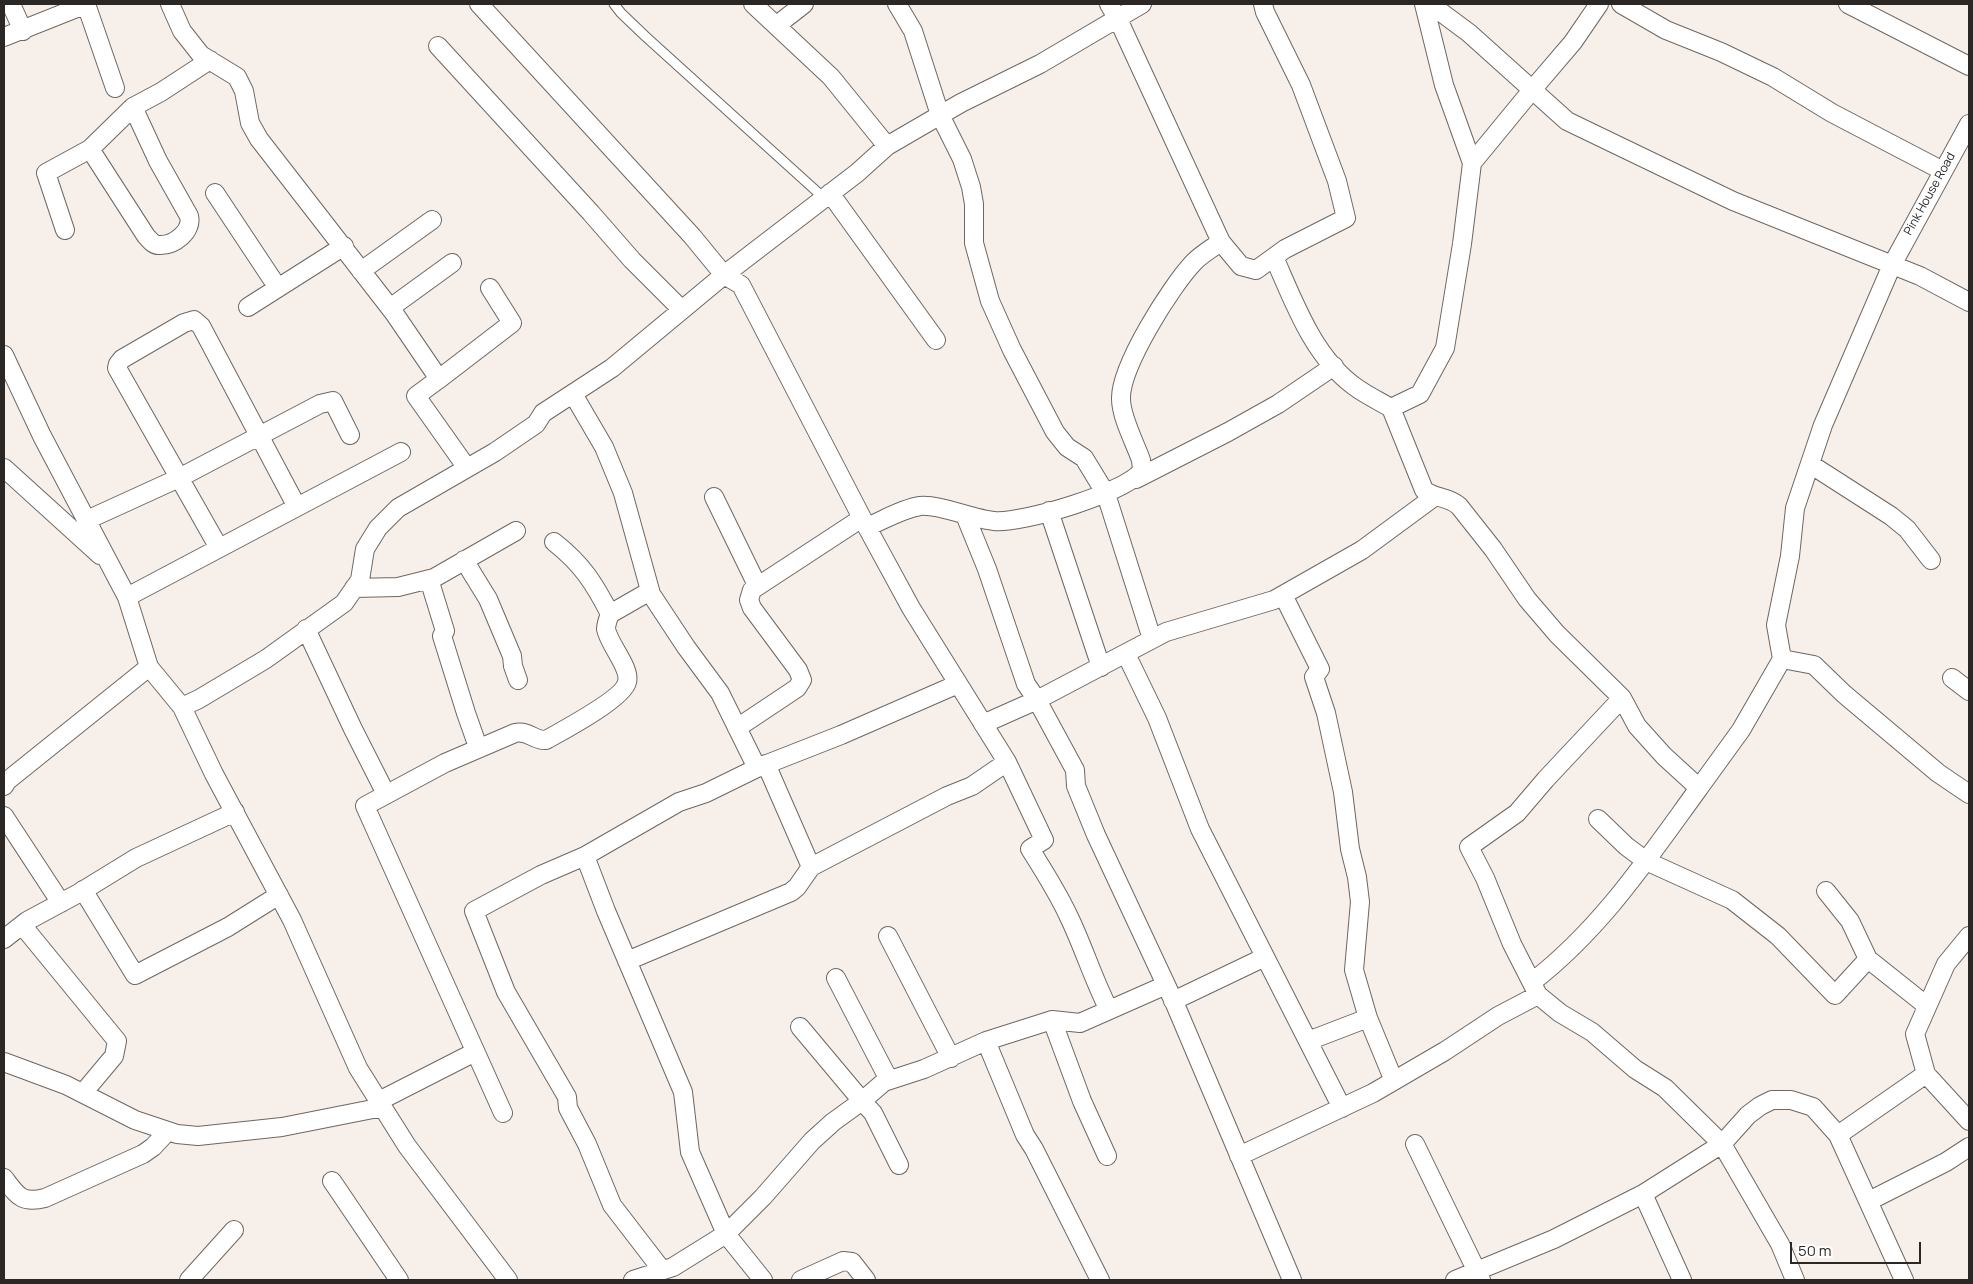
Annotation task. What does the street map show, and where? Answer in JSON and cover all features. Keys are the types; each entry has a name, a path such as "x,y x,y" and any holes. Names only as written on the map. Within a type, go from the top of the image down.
{"street":[{"path":"11,4 23,31"},
{"path":"4,37 23,31 86,4 115,88"},
{"path":"170,4 182,31 201,55 237,77 244,91 250,124 259,138 344,246 439,379"},
{"path":"479,4 692,236 724,275 741,285 864,522 911,608 1008,762 1044,840 1030,849 1066,910 1094,982 1108,1010"},
{"path":"753,4 831,77 887,146"},
{"path":"777,25 804,4"},
{"path":"897,4 913,31 940,115 962,160 971,187 974,204 974,243 990,301 1012,350 1055,432 1067,447 1084,458 1106,494 1152,639"},
{"path":"1109,4 1118,19 1221,242 1241,266 1256,270 1274,257 1346,218 1337,182 1301,85 1265,12 1263,4"},
{"path":"182,707 266,660 344,603 360,580 365,549 378,528 398,508 495,452 536,424 543,413 612,368 724,275 827,196 887,146 940,115 1040,64 1142,4"},
{"path":"1391,408 1420,394 1445,348 1462,244 1472,163 1444,85 1424,4"},
{"path":"1430,4 1469,33 1566,122 1733,201 1920,276 1969,302"},
{"path":"1472,163 1574,42 1599,4"},
{"path":"1621,4 1666,30 1721,52 1774,77 1832,113 1943,171"},
{"path":"1848,4 1969,66"},
{"path":"438,46 592,213 632,260 682,310"},
{"path":"65,230 46,173 90,149 133,107 161,92 210,60"},
{"path":"90,149 146,236 152,242 158,245 167,244 187,231 190,226 189,216 158,162 133,107"},
{"name":"Pink House Road","path":"1782,658 1776,625 1790,556 1795,508 1823,425 1892,265 1969,124"},
{"path":"215,192 278,288"},
{"path":"827,196 936,340"},
{"path":"361,271 432,220"},
{"path":"1136,479 1142,470 1142,466 1120,402 1121,388 1126,374 1158,310 1180,277 1195,261 1221,242"},
{"path":"248,307 344,246"},
{"path":"1274,257 1316,344 1354,386 1391,408 1419,482 1424,490 1434,497 1444,497 1459,506 1493,549 1527,599 1557,634 1622,698 1637,726 1664,756 1699,788"},
{"path":"390,308 452,263"},
{"path":"467,468 416,396 512,323 490,288"},
{"path":"219,548 117,368 122,359 184,323 194,320 201,326 297,507"},
{"path":"4,355 42,436 127,597 149,667 182,707 292,920 358,1068 407,1146 508,1280"},
{"path":"738,728 797,688 802,680 798,670 752,608 749,595 757,585 864,522 921,506 930,506 987,520 1009,521 1023,519 1106,494 1228,432 1278,404 1334,366"},
{"path":"573,394 604,447 623,493 650,591 686,648 720,693 761,766 811,867"},
{"path":"87,520 179,478 320,404 333,401 350,435"},
{"path":"127,597 401,452"},
{"path":"1810,464 1891,516 1906,529 1931,560"},
{"path":"4,468 110,564"},
{"path":"714,497 757,585"},
{"path":"983,724 1037,700 1166,632 1274,600 1362,550 1434,497"},
{"path":"1049,511 1101,667"},
{"path":"965,516 987,569 1026,684 1037,700 1075,770 1076,786 1096,835 1166,985 1292,1280"},
{"path":"354,588 398,587 429,579 516,531"},
{"path":"554,542 582,567 597,589 610,614"},
{"path":"464,560 488,599 512,656 518,680"},
{"path":"429,579 444,631 442,636 478,747"},
{"path":"503,1113 365,806 478,747 515,733 523,731 540,740 546,740 586,717 622,691 628,682 627,673 611,643 606,627 610,614 650,591"},
{"path":"1283,595 1320,669 1314,677 1326,713 1343,792 1350,849 1357,877 1360,902 1354,970 1368,1018 1394,1081"},
{"path":"306,629 386,794"},
{"path":"1126,654 1157,718 1200,830 1342,1108"},
{"path":"1239,1156 1342,1108 1394,1081 1445,1051 1535,989 1554,966 1600,920 1646,861 1741,730 1782,658 1814,665 1844,694 1938,773 1969,794"},
{"path":"5,781 149,667"},
{"path":"1952,678 1969,691"},
{"path":"662,1270 612,1205 588,1144 568,1108 567,1097 506,992 474,912 535,878 585,856 679,802 706,793 761,766 958,684"},
{"path":"1622,698 1516,814 1469,847 1485,878 1512,944 1535,989 1560,1013 1592,1032 1635,1069 1665,1088 1722,1144 1780,1244 1795,1280"},
{"path":"627,961 791,892 797,887 811,867 947,796 972,786 1008,762"},
{"path":"4,939 22,925 136,858 235,812"},
{"path":"4,816 61,903"},
{"path":"1598,818 1626,846 1646,861 1732,900 1778,936 1834,995 1868,959"},
{"path":"585,856 683,1092 690,1152 726,1234 763,1280"},
{"path":"83,890 136,975 228,927 279,895"},
{"path":"1826,891 1850,921 1868,959 1927,1006"},
{"path":"22,925 117,1041 114,1056 83,1094"},
{"path":"888,936 951,1058"},
{"path":"1969,936 1946,964 1915,1034 1926,1074 1969,1121"},
{"path":"1173,1001 1265,957"},
{"path":"836,978 889,1080"},
{"path":"633,1280 673,1267 726,1234 812,1141 833,1122 862,1102 884,1082 924,1069 986,1041 1052,1020 1080,1023 1166,985"},
{"path":"1308,1041 1368,1018"},
{"path":"1052,1020 1082,1101 1107,1156"},
{"path":"800,1028 873,1113 899,1165"},
{"path":"986,1041 1025,1135 1034,1148 1100,1280"},
{"path":"4,1062 66,1085 135,1120 177,1134 198,1136 282,1127 381,1104 475,1052"},
{"path":"1838,1135 1926,1074"},
{"path":"1455,1280 1479,1276 1643,1194 1722,1144 1748,1115 1760,1106 1772,1100 1791,1100 1813,1107 1838,1135 1904,1280"},
{"path":"4,1178 16,1194 25,1200 34,1201 45,1198 143,1154 153,1147 168,1131"},
{"path":"1415,1144 1479,1276"},
{"path":"1869,1201 1946,1162 1969,1147"},
{"path":"332,1181 399,1280"},
{"path":"1643,1194 1682,1280"},
{"path":"190,1280 234,1230"},
{"path":"801,1280 843,1261 852,1262 866,1280"}],"lane":[{"path":"614,4 645,36 827,196"}]}
